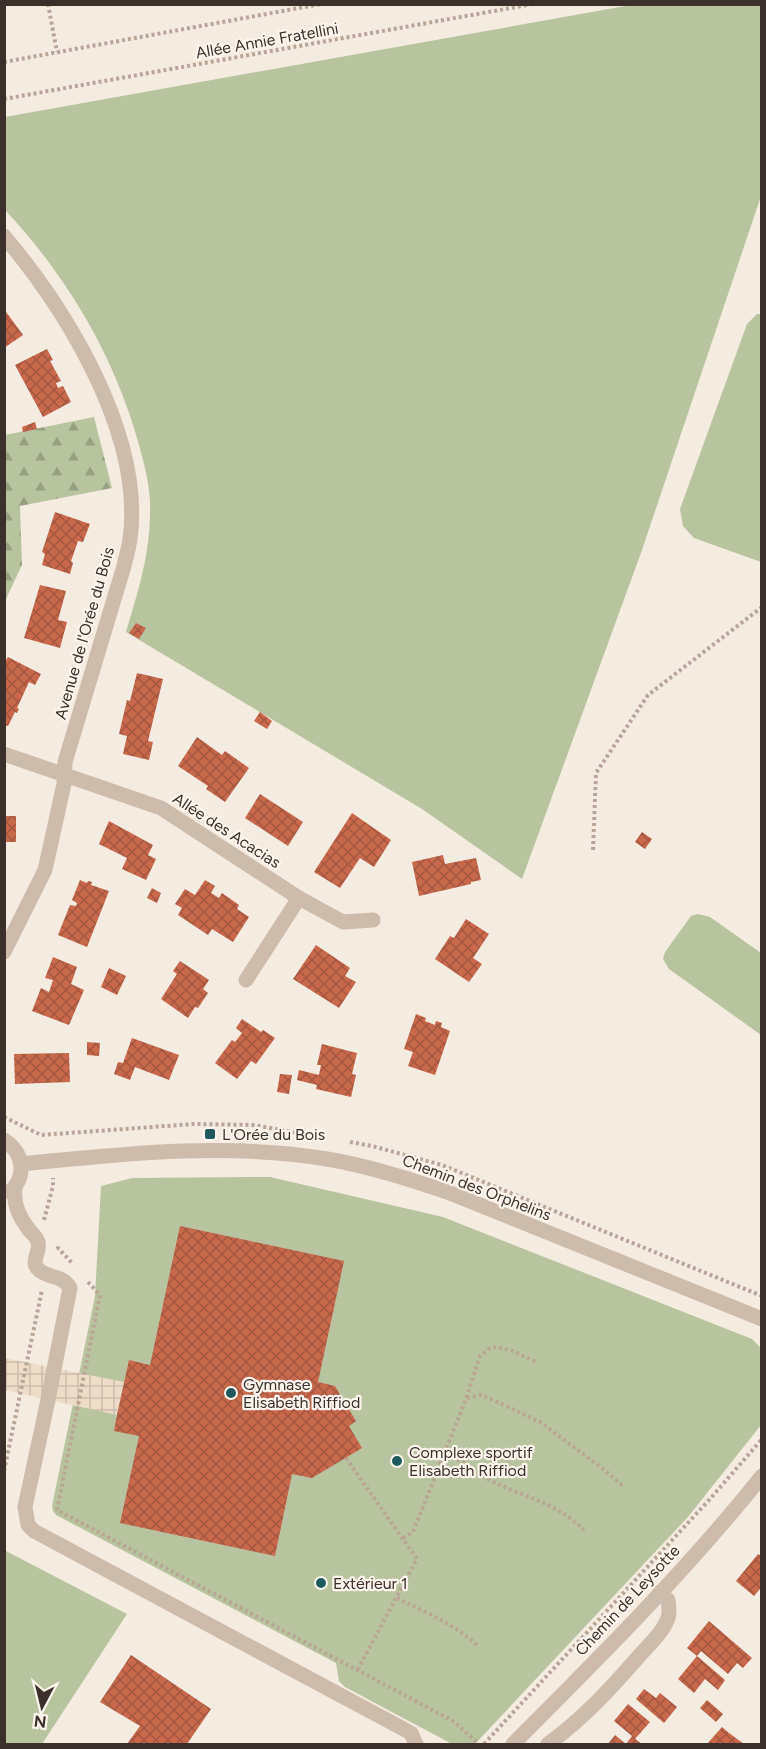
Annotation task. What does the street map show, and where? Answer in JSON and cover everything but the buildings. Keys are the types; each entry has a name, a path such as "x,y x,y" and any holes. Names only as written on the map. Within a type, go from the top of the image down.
{"street":[{"name":"Avenue de l'Orée du Bois","path":"4,236 30,266 66,320 91,367 112,415 122,446 130,506 130,538 124,566 65,762 53,842 45,870 4,952"},
{"name":"Allée des Acacias","path":"4,754 65,773 161,808 299,898 343,922 373,920"},
{"path":"246,980 299,898"},
{"path":"4,1140 18,1152 21,1164 19,1179 10,1191 21,1218 38,1241 36,1267 40,1272 59,1277 70,1288 25,1507 28,1525 43,1536 411,1733 416,1744"},
{"name":"Chemin des Orphelins","path":"21,1164 76,1157 199,1151 265,1153 326,1159 401,1176 450,1193 762,1319"},
{"name":"Chemin de Leysotte","path":"514,1744 660,1592 719,1528 762,1476"},
{"path":"548,1744 569,1729 611,1688 657,1635 669,1613 668,1600 660,1592"}],"path":[{"path":"48,4 57,52"},
{"path":"4,62 321,4"},
{"name":"Allée Annie Fratellini","path":"4,99 533,4"},
{"path":"593,850 597,773 648,695 762,607"},
{"path":"42,1230 53,1186"},
{"path":"65,1255 79,1271"},
{"path":"86,1279 100,1295 57,1509 453,1721 479,1744"},
{"path":"4,1471 43,1285 39,1285"},
{"path":"402,1538 413,1532 466,1398 480,1356 490,1348 505,1349 538,1363"},
{"path":"466,1398 480,1395 540,1422 623,1486"},
{"path":"484,1744 710,1499 762,1439"},
{"path":"440,1463 451,1457 457,1459 504,1487 550,1504 584,1530"},
{"path":"346,1458 417,1559 357,1671"},
{"path":"397,1598 457,1628 478,1646"}],"green space":[{"path":"631,5 761,5 761,196 642,550 522,879 422,809 126,632 146,558 149,486 129,412 102,349 86,319 49,262 5,210 5,117"},
{"path":"757,314 761,314 761,562 694,538 683,526 680,509 747,324"},
{"path":"94,417 112,488 20,506 22,565 5,601 5,435"},
{"path":"698,914 710,917 761,953 761,1035 669,969 663,959 665,952 691,916"},
{"name":"Complexe sportif Elisabeth Riffiod","path":"270,1177 443,1217 752,1339 761,1348 761,1425 688,1517 475,1744 452,1744 345,1687 339,1681 336,1663 56,1515 53,1511 52,1506 95,1296 101,1186 132,1178"},
{"path":"4,1550 127,1614 42,1744 5,1744"}],"shaded area":[{"path":"5,1358 124,1382 117,1415 5,1390"}],"place":[{"name":"L'Orée du Bois","path":"210,1134"},
{"name":"Gymnase Elisabeth Riffiod","path":"231,1393"},
{"name":"Complexe sportif Elisabeth Riffiod","path":"397,1461"},
{"name":"Extérieur 1","path":"321,1583"}]}
